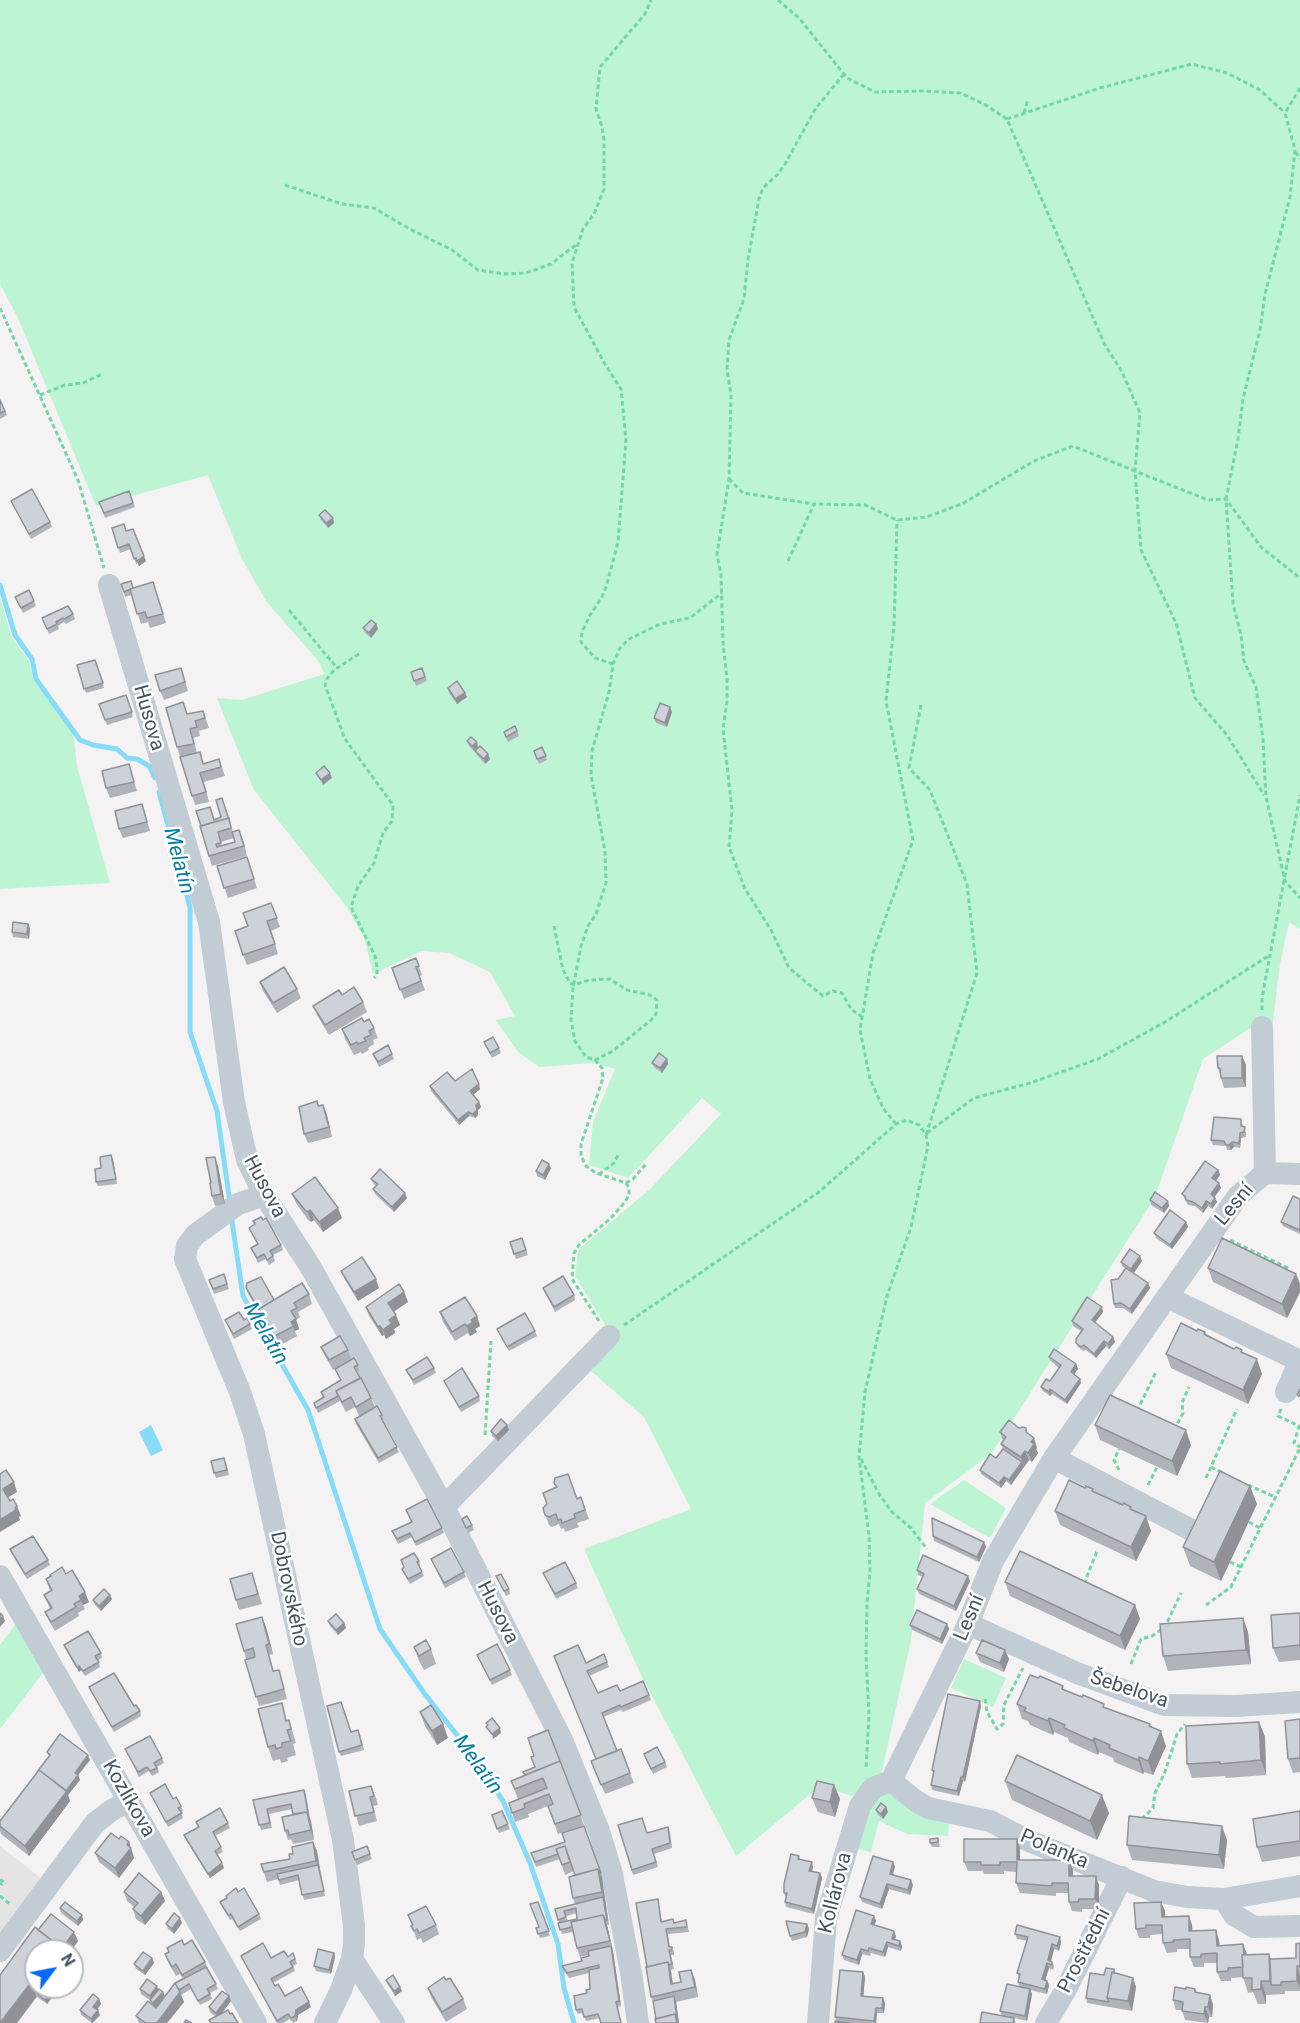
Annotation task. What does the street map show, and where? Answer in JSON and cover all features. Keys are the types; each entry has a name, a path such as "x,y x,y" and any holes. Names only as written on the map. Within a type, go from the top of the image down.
{"street":[{"name":"Husova","path":"109,585 208,922 234,1102 247,1160 264,1195 310,1266 444,1507 555,1725 599,1831 618,1899 638,2023"},
{"path":"1262,1027 1265,1173"},
{"name":"Lesní","path":"882,1784 968,1624 993,1561 1054,1458 1238,1196 1265,1173 1300,1174"},
{"name":"Dobrovského","path":"264,1195 231,1210 195,1235 187,1246 185,1259 240,1392 254,1434 343,1840 354,1925 352,1959 338,1999 325,2023"},
{"path":"1167,1297 1300,1361 1286,1392"},
{"path":"444,1507 609,1336"},
{"path":"1054,1458 1197,1533"},
{"name":"Kozlíkova","path":"0,1576 256,2023"},
{"name":"Šebelova","path":"968,1624 1077,1673 1164,1705 1236,1706 1300,1702"},
{"name":"Polanka","path":"882,1784 928,1808 990,1821 1029,1841 1154,1891 1187,1897 1224,1899 1300,1886"},
{"name":"Kollárova","path":"818,2023 826,1918 860,1806 882,1784"},
{"path":"0,1951 95,1823 129,1801"},
{"name":"Prostřední","path":"1046,2023 1065,1991 1122,1877"},
{"path":"1224,1899 1234,1915 1254,1927 1300,1926"},
{"path":"352,1959 394,2023"}],"path":[{"path":"613,664 595,658 581,642 582,632 607,584 618,542 626,440 621,389 574,307 572,263 583,229 594,214 604,189 604,140 596,109 600,67 645,14 651,0"},
{"path":"778,0 800,19 847,78 875,92 960,93 984,104 1006,119 1104,343 1122,372 1140,413 1136,471 1142,550 1176,623 1195,698 1227,735 1266,797"},
{"path":"1006,119 1100,88 1192,64 1227,73 1260,90 1285,113 1295,150 1300,159"},
{"path":"843,74 816,108 785,164 763,188 759,199 748,258 744,298 729,340 727,370 731,395 729,479 717,554 722,574 727,679 723,729 732,810 729,847 745,889 771,930 789,968 823,996 832,991 842,993 851,1009 862,1017"},
{"path":"1285,113 1300,88"},
{"path":"1024,113 1028,99"},
{"path":"1295,150 1290,197 1264,294 1260,330 1243,399 1238,440 1226,499 1233,603 1241,635 1244,661 1256,687 1263,739 1266,797 1285,881 1300,898"},
{"path":"285,185 342,204 374,208 452,250 478,270 505,274 526,273 551,264 579,243"},
{"path":"0,308 78,480 109,585"},
{"path":"40,395 65,386 83,383 102,374"},
{"path":"729,479 744,493 814,504 865,505 897,520 926,517 963,504 1034,461 1073,446 1208,500 1226,499"},
{"path":"1226,499 1261,547 1300,578"},
{"path":"788,561 814,504"},
{"path":"896,1124 883,1108 870,1079 860,1030 873,953 913,840 886,701 894,626 897,520"},
{"path":"722,593 690,618 660,624 629,639 613,664 613,679 596,733 591,766 605,851 606,883 596,914 584,935 574,985 572,1020 573,1036 586,1057 595,1060 602,1068 603,1078 581,1144 581,1156 586,1166 599,1174 626,1183 629,1195 611,1218 579,1245 574,1253 572,1279 609,1336 819,1192 896,1124 907,1120 919,1125 926,1135 928,1146 911,1227 887,1296 865,1392 859,1457 869,1535 870,1572 867,1604 866,1656 869,1715 866,1770 882,1784"},
{"path":"289,610 337,668"},
{"path":"359,654 337,668 327,679 325,685 345,739 393,805 392,822 383,834 374,863 358,886 351,907 375,956 377,975 374,978"},
{"path":"921,705 909,768 930,790 967,884 977,973 926,1135"},
{"path":"1262,1027 1262,998 1300,795"},
{"path":"554,926 563,970 570,983 574,985"},
{"path":"926,1135 974,1098 1030,1083 1098,1059 1165,1022 1270,955"},
{"path":"574,985 589,980 610,979 627,990 650,994 657,1000 656,1014 651,1020 613,1051 595,1060"},
{"path":"599,1174 614,1163 618,1155"},
{"path":"626,1183 633,1179 646,1164"},
{"path":"1230,1240 1290,1269"},
{"path":"483,1467 491,1341"},
{"path":"1134,1418 1156,1372"},
{"path":"1172,1436 1183,1413 1182,1403 1189,1387"},
{"path":"1206,1605 1231,1587 1277,1498 1300,1447 1294,1443 1299,1425 1278,1416 1286,1392"},
{"path":"1206,1478 1237,1409"},
{"path":"1119,1449 1114,1460 1121,1475"},
{"path":"859,1457 879,1494 892,1512 910,1528 927,1549"},
{"path":"1148,1485 1157,1467"},
{"path":"1210,1467 1229,1476"},
{"path":"1239,1480 1277,1498"},
{"path":"1249,1522 1260,1528"},
{"path":"1093,1588 1084,1584 1097,1551"},
{"path":"1230,1562 1241,1567"},
{"path":"1131,1664 1141,1639 1152,1636 1165,1627 1181,1593"},
{"path":"985,1699 987,1712 997,1729 1003,1724 1004,1706 1025,1661"},
{"path":"1134,1824 1144,1818 1152,1808 1155,1793 1165,1772 1177,1734 1187,1722"}],"shaded area":[{"path":"0,1846 42,1879 0,1934"}],"green space":[{"path":"0,0 1300,0 1300,929 1289,922 1280,964 1272,1030 1255,1025 1203,1059 1155,1197 992,1453 925,1503 911,1640 880,1780 852,1796 820,1786 736,1856 641,1675 584,1549 691,1509 644,1417 591,1371 616,1342 575,1276 578,1250 650,1189 721,1114 702,1098 628,1178 589,1165 593,1122 615,1069 593,1063 539,1067 518,1052 496,1020 515,1016 490,972 449,953 422,951 373,974 364,937 346,906 254,790 217,698 242,700 324,674 320,663 266,601 242,559 208,475 96,506 17,316 0,284"},
{"path":"0,598 12,638 29,661 34,681 73,732 77,766 110,883 0,889"},
{"path":"964,1480 1006,1508 990,1538 930,1504"},
{"path":"17,1622 45,1670 0,1729 0,1645"},
{"path":"964,1659 1006,1678 993,1707 951,1688"},
{"path":"882,1790 949,1820 948,1836 907,1834 879,1821 871,1852 852,1848 855,1837"}],"water":[{"path":"151,1425 163,1450 151,1456 139,1432"}],"building":[{"path":"0,400 5,411 0,413"},
{"path":"32,489 50,522 29,534 11,501"},
{"path":"129,491 133,503 104,513 99,502"},
{"path":"325,510 333,518 326,523 319,515"},
{"path":"124,524 126,531 133,529 144,556 137,561 136,558 134,559 129,544 118,548 112,528"},
{"path":"131,581 133,588 124,592 121,584"},
{"path":"153,582 163,614 147,618 145,612 137,614 130,589"},
{"path":"29,590 34,601 21,608 15,597"},
{"path":"68,606 73,614 47,629 42,618"},
{"path":"371,620 376,624 369,633 363,628"},
{"path":"95,660 103,683 84,689 77,665"},
{"path":"181,668 185,682 160,691 155,675"},
{"path":"422,668 425,677 414,681 411,672"},
{"path":"457,681 465,693 455,699 448,688"},
{"path":"126,695 132,712 105,720 99,704"},
{"path":"183,702 187,714 203,711 205,718 195,721 197,727 190,729 194,744 177,747 166,708"},
{"path":"660,703 670,707 665,723 654,718"},
{"path":"515,726 517,731 506,737 504,732"},
{"path":"471,737 477,742 472,746 467,741"},
{"path":"480,746 488,754 484,759 475,751"},
{"path":"542,747 546,756 537,759 534,751"},
{"path":"200,752 203,764 219,759 221,767 200,773 206,792 192,796 180,757"},
{"path":"129,764 134,782 106,788 102,771"},
{"path":"324,766 330,773 321,780 316,773"},
{"path":"222,798 228,818 201,826 196,811 210,807 214,820 221,817 216,800"},
{"path":"142,804 147,822 119,829 115,811"},
{"path":"229,818 231,828 218,832 221,843 216,844 217,847 235,842 232,832 239,830 244,846 209,856 200,826"},
{"path":"247,857 254,879 224,888 217,866"},
{"path":"271,903 277,918 267,921 275,944 243,955 235,931 248,926 243,913"},
{"path":"13,922 28,924 27,934 12,932"},
{"path":"416,958 419,966 416,967 421,981 400,990 392,968"},
{"path":"284,967 297,989 273,1003 260,982"},
{"path":"354,987 363,1002 325,1025 313,1006 339,990 342,995"},
{"path":"362,1018 364,1022 369,1019 374,1028 369,1031 371,1035 364,1038 366,1041 351,1045 342,1029"},
{"path":"493,1037 499,1048 490,1053 484,1042"},
{"path":"388,1045 392,1054 378,1062 373,1054"},
{"path":"659,1053 667,1059 660,1068 652,1063"},
{"path":"1217,1056 1242,1056 1242,1078 1221,1078"},
{"path":"472,1069 479,1084 470,1091 479,1102 476,1105 477,1110 473,1114 468,1112 458,1120 430,1086 447,1072 455,1081"},
{"path":"317,1101 318,1106 323,1105 329,1127 304,1134 299,1107"},
{"path":"1214,1117 1241,1119 1241,1126 1245,1127 1244,1132 1240,1133 1239,1143 1232,1142 1226,1145 1224,1141 1211,1140"},
{"path":"111,1155 116,1179 96,1182 95,1169 101,1168 100,1157"},
{"path":"215,1157 221,1194 212,1196 206,1158"},
{"path":"542,1160 549,1164 543,1175 536,1171"},
{"path":"1205,1161 1218,1170 1212,1178 1219,1183 1211,1194 1215,1198 1211,1204 1206,1201 1202,1208 1186,1200 1182,1194"},
{"path":"380,1169 405,1193 392,1207 373,1189 378,1184 371,1179"},
{"path":"315,1177 338,1208 319,1222 310,1210 308,1212 305,1210 292,1194"},
{"path":"1155,1192 1168,1201 1162,1208 1150,1200"},
{"path":"1293,1196 1300,1199 1300,1230 1281,1222"},
{"path":"1170,1210 1186,1222 1170,1245 1154,1233"},
{"path":"261,1217 263,1220 266,1218 281,1245 270,1251 273,1256 267,1260 264,1254 257,1258 251,1248 258,1244 249,1228 255,1224 253,1221"},
{"path":"522,1238 526,1250 514,1254 510,1242"},
{"path":"1222,1238 1296,1274 1282,1304 1208,1268"},
{"path":"1130,1249 1140,1256 1131,1269 1121,1262"},
{"path":"362,1257 376,1279 354,1292 341,1271"},
{"path":"1126,1268 1148,1283 1130,1309 1121,1303 1114,1304 1111,1280 1118,1279"},
{"path":"224,1274 227,1284 213,1289 209,1280"},
{"path":"563,1276 574,1295 554,1307 543,1288"},
{"path":"261,1277 274,1300 259,1309 260,1312 246,1287 247,1283"},
{"path":"302,1283 309,1294 294,1303 297,1308 291,1311 296,1319 291,1322 294,1326 275,1336 259,1309"},
{"path":"399,1284 404,1292 388,1303 396,1315 389,1320 392,1323 383,1330 380,1326 378,1327 366,1307"},
{"path":"465,1297 477,1316 467,1326 465,1324 452,1332 440,1312"},
{"path":"1087,1297 1102,1307 1092,1320 1113,1337 1108,1344 1104,1341 1094,1354 1084,1345 1081,1347 1076,1343 1083,1329 1072,1321"},
{"path":"239,1312 244,1320 247,1318 250,1324 233,1334 225,1320"},
{"path":"525,1313 535,1331 507,1347 497,1329"},
{"path":"1181,1323 1197,1331 1198,1329 1205,1332 1204,1334 1234,1349 1236,1347 1242,1350 1241,1352 1257,1359 1243,1390 1166,1354"},
{"path":"340,1336 348,1350 329,1360 321,1347"},
{"path":"1054,1349 1076,1364 1071,1372 1080,1379 1065,1400 1050,1389 1049,1392 1041,1387 1046,1379 1050,1381 1061,1365 1049,1357"},
{"path":"427,1357 434,1368 413,1380 406,1370"},
{"path":"354,1358 358,1365 354,1367 360,1378 336,1391 338,1396 316,1408 314,1403 324,1397 321,1392 341,1380 335,1369"},
{"path":"462,1368 479,1396 459,1407 444,1381"},
{"path":"361,1378 371,1398 356,1407 351,1397 342,1402 336,1391"},
{"path":"1110,1395 1186,1430 1172,1461 1095,1425"},
{"path":"377,1406 397,1447 378,1458 355,1419"},
{"path":"501,1419 507,1425 496,1436 491,1431"},
{"path":"1009,1420 1019,1428 1026,1428 1026,1432 1034,1438 1031,1442 1034,1444 1028,1453 1025,1451 1021,1457 1001,1444 1006,1437 1000,1432"},
{"path":"1003,1449 1022,1462 1009,1480 1004,1477 999,1483 980,1470 990,1454 996,1458"},
{"path":"224,1458 227,1470 214,1473 211,1461"},
{"path":"6,1470 14,1482 3,1489 10,1501 13,1499 17,1506 16,1510 0,1520 0,1474"},
{"path":"1220,1471 1250,1486 1214,1562 1183,1547"},
{"path":"568,1474 577,1499 581,1497 585,1510 574,1514 575,1518 562,1523 556,1514 549,1517 545,1515 543,1508 547,1504 543,1493 557,1487 554,1483 555,1478"},
{"path":"1069,1480 1085,1488 1086,1486 1093,1489 1092,1491 1123,1505 1124,1503 1131,1507 1130,1509 1146,1516 1131,1547 1055,1511"},
{"path":"427,1499 442,1528 415,1542 410,1533 397,1539 392,1531 412,1522 406,1510"},
{"path":"467,1516 472,1525 466,1528 462,1519"},
{"path":"932,1518 984,1542 977,1557 933,1536"},
{"path":"33,1536 48,1560 25,1574 10,1549"},
{"path":"451,1548 464,1572 444,1583 431,1559"},
{"path":"1020,1551 1135,1605 1120,1636 1005,1582"},
{"path":"414,1553 422,1572 408,1579 402,1569 404,1567 401,1560"},
{"path":"923,1555 968,1576 954,1606 917,1589 924,1574 917,1570"},
{"path":"565,1562 576,1583 555,1594 543,1573"},
{"path":"62,1567 66,1574 72,1570 85,1592 79,1596 81,1600 74,1604 76,1607 51,1622 45,1612 52,1608 44,1595 52,1590 46,1579"},
{"path":"252,1573 258,1594 236,1600 230,1579"},
{"path":"501,1574 509,1589 504,1591 496,1576"},
{"path":"104,1589 110,1595 99,1606 93,1600"},
{"path":"917,1610 947,1624 940,1639 910,1625"},
{"path":"1300,1613 1300,1645 1273,1648 1271,1615"},
{"path":"336,1614 344,1623 336,1630 328,1621"},
{"path":"262,1617 273,1671 279,1670 284,1689 256,1697 245,1660 255,1657 253,1648 244,1651 236,1624"},
{"path":"1243,1618 1246,1650 1163,1656 1160,1624"},
{"path":"88,1631 101,1653 95,1656 99,1662 83,1671 79,1666 77,1667 64,1645"},
{"path":"426,1640 431,1649 419,1656 414,1647"},
{"path":"982,1640 1005,1650 1000,1663 976,1653"},
{"path":"497,1644 510,1670 490,1680 477,1655"},
{"path":"578,1645 586,1663 604,1654 607,1662 587,1671 598,1693 617,1685 620,1691 643,1681 649,1695 602,1713 617,1751 596,1759 554,1656"},
{"path":"114,1673 134,1706 136,1705 140,1711 112,1727 89,1687"},
{"path":"1030,1675 1038,1678 1040,1676 1063,1686 1062,1689 1082,1697 1083,1695 1104,1704 1103,1707 1150,1724 1149,1726 1161,1731 1148,1761 1139,1757 1138,1760 1109,1748 1110,1745 1094,1738 1093,1741 1064,1728 1065,1725 1049,1718 1048,1721 1024,1711 1026,1708 1017,1704"},
{"path":"948,1694 980,1701 963,1777 961,1777 957,1791 931,1785"},
{"path":"341,1702 351,1732 358,1730 362,1745 339,1752 327,1706"},
{"path":"282,1703 286,1721 289,1720 291,1729 287,1730 291,1741 282,1743 282,1747 276,1749 275,1745 268,1747 258,1709"},
{"path":"431,1705 443,1724 432,1731 420,1712"},
{"path":"492,1718 500,1728 492,1734 486,1727 488,1725 486,1723"},
{"path":"1300,1719 1300,1758 1288,1759 1285,1721"},
{"path":"1259,1722 1261,1760 1187,1764 1186,1726"},
{"path":"548,1730 560,1761 525,1775 523,1772 535,1767 528,1738"},
{"path":"60,1734 88,1755 75,1773 78,1775 66,1791 39,1770 37,1772 50,1755 47,1752"},
{"path":"150,1736 162,1758 154,1763 157,1768 150,1771 147,1767 138,1772 125,1749"},
{"path":"657,1747 665,1762 651,1769 644,1754"},
{"path":"621,1749 630,1773 601,1785 591,1761"},
{"path":"1017,1755 1102,1795 1090,1821 1005,1781"},
{"path":"560,1761 581,1815 555,1824 548,1806 553,1804 549,1794 524,1804 525,1808 512,1813 509,1803 547,1788 543,1778 515,1789 511,1781"},
{"path":"39,1770 67,1791 25,1846 0,1826 0,1821"},
{"path":"817,1781 834,1785 830,1802 812,1798"},
{"path":"165,1784 173,1799 176,1797 181,1806 178,1808 182,1813 166,1822 150,1793"},
{"path":"371,1786 374,1796 370,1797 374,1812 355,1816 349,1791"},
{"path":"304,1790 308,1813 293,1814 291,1804 267,1809 270,1823 259,1825 253,1800"},
{"path":"881,1803 886,1807 881,1814 876,1810"},
{"path":"220,1808 228,1823 213,1832 221,1847 215,1851 222,1863 208,1874 184,1835 199,1827 196,1822"},
{"path":"502,1811 508,1824 497,1829 492,1815"},
{"path":"1300,1811 1300,1841 1257,1847 1253,1819"},
{"path":"307,1812 311,1830 289,1835 288,1830 285,1831 282,1817"},
{"path":"1129,1816 1222,1826 1219,1855 1127,1845"},
{"path":"642,1818 647,1833 668,1827 670,1843 652,1849 656,1862 632,1870 618,1825"},
{"path":"584,1826 601,1873 598,1869 575,1875 565,1846 556,1849 558,1854 535,1862 531,1853 565,1842 562,1833"},
{"path":"111,1833 129,1842 127,1845 131,1848 115,1868 95,1853"},
{"path":"938,1838 938,1842 930,1843 930,1839"},
{"path":"964,1839 1017,1839 1017,1860 1069,1860 1069,1876 1096,1876 1095,1899 1079,1899 1078,1902 1069,1902 1068,1883 1052,1883 1052,1886 1016,1883 1017,1862 981,1865 981,1862 964,1862"},
{"path":"313,1842 316,1861 264,1872 261,1864 290,1859 289,1854 293,1854 292,1847"},
{"path":"367,1846 370,1854 355,1860 352,1852"},
{"path":"565,1846 570,1862 562,1865 556,1849"},
{"path":"791,1854 799,1856 798,1859 812,1862 809,1871 820,1873 812,1909 785,1902 787,1893 784,1893 784,1884"},
{"path":"873,1856 893,1862 890,1874 911,1880 908,1890 887,1884 880,1904 860,1897"},
{"path":"318,1865 324,1891 302,1895 298,1875 279,1880 277,1874"},
{"path":"598,1869 602,1892 573,1898 569,1877"},
{"path":"139,1873 161,1892 141,1916 133,1909 138,1903 124,1892"},
{"path":"236,1888 238,1892 244,1888 259,1914 238,1927 231,1914 228,1915 220,1902"},
{"path":"603,1897 607,1920 603,1915 571,1922 572,1927 560,1930 558,1923 577,1919 576,1908 564,1911 566,1917 558,1920 555,1909"},
{"path":"658,1899 661,1922 673,1919 674,1923 686,1920 687,1927 666,1929 669,1947 672,1947 672,1950 669,1950 672,1964 669,1965 668,1962 647,1967 636,1903"},
{"path":"65,1902 82,1915 77,1921 60,1908"},
{"path":"538,1902 549,1931 538,1934 536,1928 539,1927 530,1904"},
{"path":"1161,1902 1162,1917 1189,1916 1189,1931 1216,1930 1217,1946 1243,1944 1243,1967 1228,1968 1228,1971 1217,1972 1217,1953 1190,1957 1190,1939 1163,1943 1162,1925 1146,1925 1146,1928 1136,1929 1134,1903"},
{"path":"426,1906 436,1925 419,1933 417,1929 414,1931 408,1915"},
{"path":"856,1910 874,1916 871,1924 894,1931 892,1939 900,1941 899,1946 887,1942 883,1952 869,1948 868,1951 861,1949 857,1960 842,1955"},
{"path":"174,1913 180,1918 172,1929 166,1924"},
{"path":"51,1914 74,1932 69,1939 50,1939 38,1930"},
{"path":"603,1915 610,1941 577,1948 571,1922"},
{"path":"786,1921 807,1924 805,1932 790,1936"},
{"path":"1017,1925 1060,1937 1057,1946 1052,1944 1048,1960 1052,1962 1052,1965 1047,1963 1042,1979 1047,1981 1045,1989 1018,1982 1020,1974 1017,1973 1028,1937 1015,1934"},
{"path":"35,1927 50,1939 26,1939"},
{"path":"182,1940 184,1945 192,1940 205,1962 182,1975 176,1964 172,1967 165,1954 169,1952 167,1948"},
{"path":"24,1942 24,1992 0,2023 0,1975"},
{"path":"263,1943 271,1958 284,1951 288,1957 293,1953 295,1959 290,1962 293,1967 271,1979 275,1986 278,1984 285,1996 301,1987 309,2002 296,2010 295,2016 291,2018 288,2014 277,2021 241,1956"},
{"path":"1300,1943 1300,1966 1297,1966 1297,1981 1271,1985 1270,1959 1296,1958 1296,1944"},
{"path":"611,1946 619,2001 616,2002 621,2023 601,2023 598,2014 584,2017 582,2009 576,2010 574,1996 587,1993 586,1990 590,1989 589,1970 599,1968 599,1965 567,1973 562,1966 582,1961 581,1958 589,1956 588,1951"},
{"path":"318,1949 334,1953 329,1970 314,1966"},
{"path":"143,1952 152,1958 143,1971 134,1964"},
{"path":"1269,1954 1270,1981 1261,1981 1261,1989 1252,1990 1252,1978 1243,1978 1242,1955"},
{"path":"668,1962 671,1984 681,1982 679,1972 691,1970 695,1987 651,1997 646,1967"},
{"path":"206,1967 216,1984 207,1989 210,1994 198,2001 189,1984 179,1990 175,1983"},
{"path":"1106,1968 1114,1969 1107,1998 1109,2002 1086,1998 1090,1973 1104,1975"},
{"path":"840,1970 863,1972 861,1996 883,1998 882,2008 876,2008 874,2021 835,2017"},
{"path":"1112,1972 1133,1978 1128,2001 1107,1998"},
{"path":"393,1975 400,1987 394,1991 386,1980"},
{"path":"444,1977 446,1980 450,1978 463,1999 442,2012 428,1988"},
{"path":"147,1979 157,1986 150,1996 140,1989"},
{"path":"175,1983 180,1992 157,2023 146,2023 136,2016 148,2001 156,2008"},
{"path":"1007,1984 1030,1989 1025,2016 1000,2011"},
{"path":"1175,1987 1195,1989 1195,1992 1210,1995 1204,2014 1182,2011 1183,2002 1173,2000"},
{"path":"159,1989 163,1992 153,2003 150,2000"},
{"path":"222,1991 229,1996 216,2013 209,2007"},
{"path":"93,1994 99,1999 93,2007 98,2010 91,2019 80,2010"},
{"path":"674,1996 677,2019 675,2014 656,2019 653,2001"},
{"path":"228,2010 238,2023 211,2023 209,2020"},
{"path":"982,2012 1014,2018 1013,2023 980,2023"},
{"path":"675,2014 677,2023 656,2023 655,2019"}],"waterway":[{"name":"Melatín","path":"0,585 15,635 32,659 36,679 80,740 117,749 127,758 137,759 149,766 155,778"},
{"name":"Melatín","path":"159,792 190,907 190,1032 217,1111 230,1203"},
{"name":"Melatín","path":"231,1215 243,1296 308,1410 380,1629 424,1693 472,1754 503,1801 530,1863 558,1944 564,1988 574,2023"}]}
